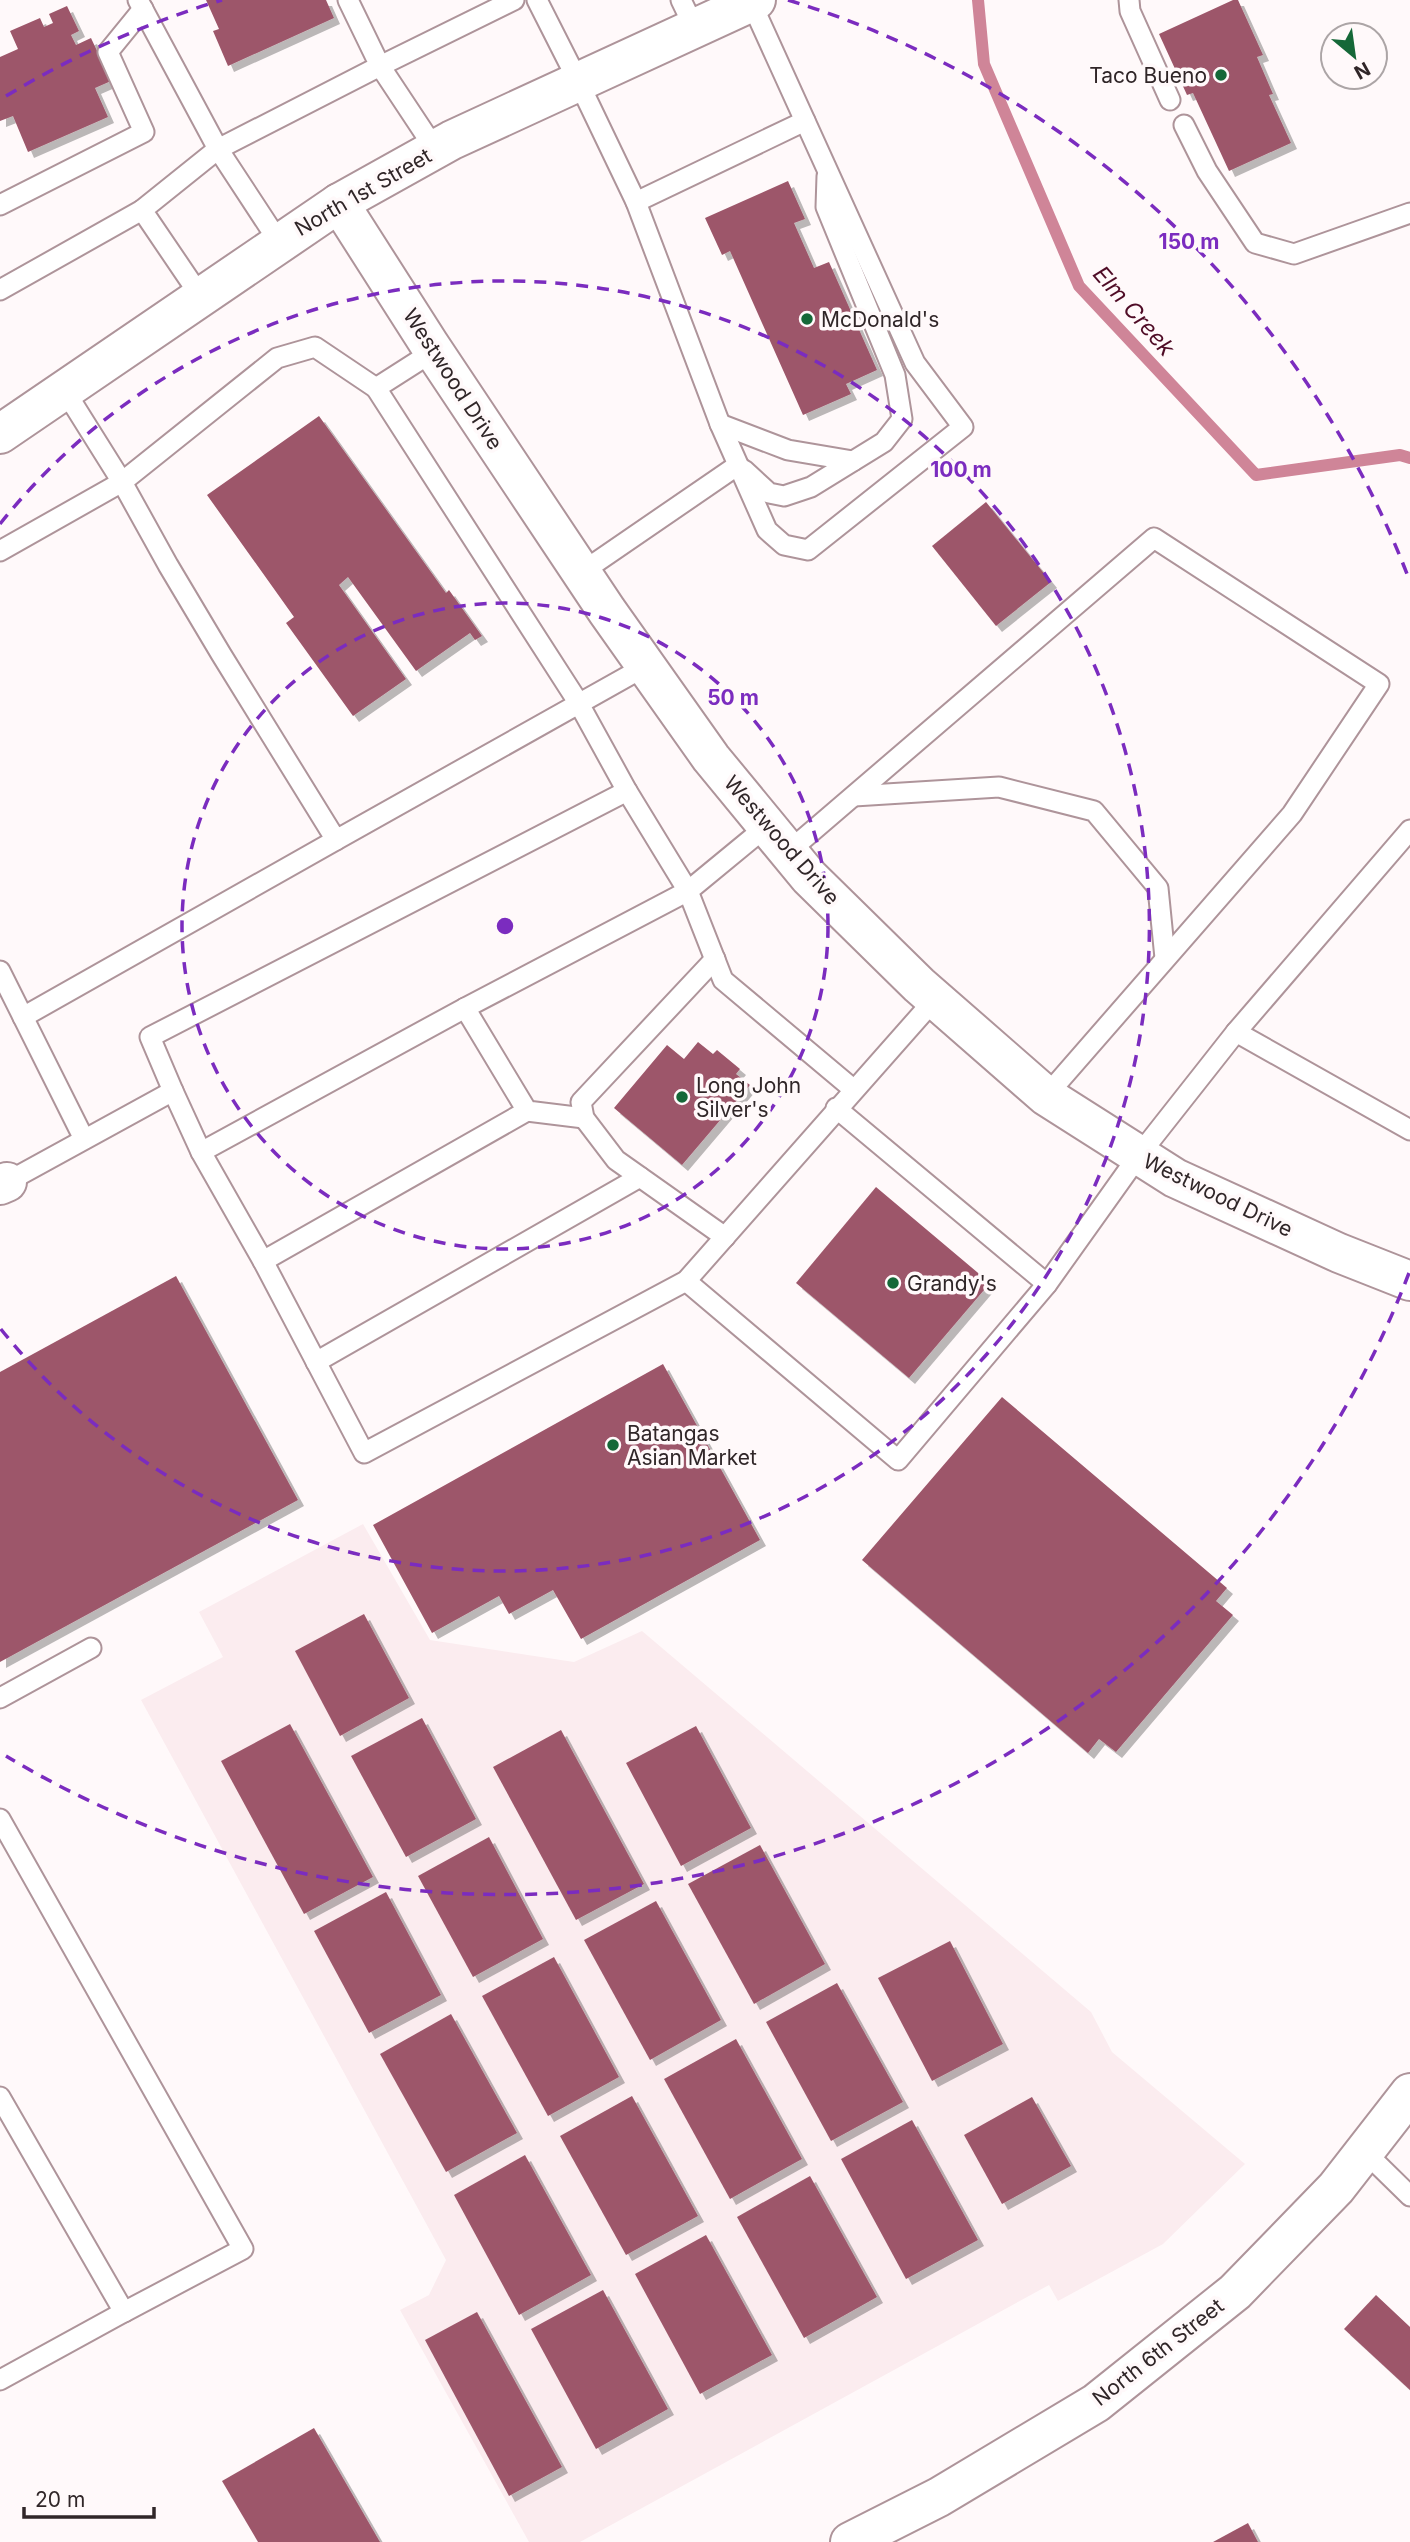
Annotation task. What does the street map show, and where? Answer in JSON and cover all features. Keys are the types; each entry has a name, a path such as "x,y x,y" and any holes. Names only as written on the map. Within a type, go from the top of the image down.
{"main road":[{"name":"North 1st Street","path":"0,434 339,203 435,149 579,81 688,14 753,1"},
{"name":"Westwood Drive","path":"339,203 434,351 646,666 711,758 809,877 935,999 1046,1096 1175,1178 1314,1242 1410,1281"},
{"name":"North 6th Street","path":"850,2542 939,2497 1096,2403 1235,2292 1336,2188 1410,2093"}],"lane":[{"path":"348,0 380,66 435,149"},
{"path":"0,290 142,210 218,149 514,0"},
{"path":"537,0 636,202 720,424 767,530 784,545 807,550 963,427 915,363 753,1"},
{"path":"1129,0 1130,11 1170,100"},
{"path":"0,205 144,132 108,52 141,5 218,149 279,242"},
{"path":"636,202 805,121"},
{"path":"1184,125 1206,171 1255,243 1294,254 1408,214"},
{"path":"738,465 769,493 784,496 811,487 884,443 902,419 895,375 825,207 828,171"},
{"path":"142,210 201,297"},
{"path":"0,551 122,482 277,358 315,347 376,388 578,702 627,791 688,891 723,980 853,1090"},
{"path":"376,388 434,351"},
{"path":"65,391 122,482 167,565 336,839"},
{"path":"720,424 788,450 853,461"},
{"path":"582,572 738,465"},
{"path":"201,1152 465,1008 688,891 854,796 1154,538 1379,684 1292,814 1046,1096"},
{"path":"23,1017 646,666"},
{"path":"854,796 999,787 1094,811 1158,888 1165,958"},
{"path":"627,791 150,1037 201,1152 263,1261 364,1453 686,1281 935,999"},
{"path":"686,1281 898,1460 1047,1284 1139,1155 1236,1032 1410,830"},
{"path":"715,959 581,1102 584,1118 616,1160 725,1237"},
{"path":"0,971 84,1139"},
{"path":"465,1008 527,1111"},
{"path":"1236,1032 1410,1130"},
{"path":"2,1178 84,1139 173,1091"},
{"path":"836,1108 1047,1284"},
{"path":"263,1261 527,1111 584,1118"},
{"path":"316,1362 640,1177"},
{"path":"0,1698 91,1648"},
{"path":"0,1819 243,2249 1,2376"},
{"path":"0,2097 124,2312"},
{"path":"1364,2151 1410,2196"}],"shaded area":[{"path":"363,1524 430,1640 574,1662 642,1631 1091,2012 1112,2052 1245,2164 1163,2244 1058,2301 1049,2285 580,2542 529,2542 400,2310 429,2295 446,2260 141,1700 223,1657 199,1612"}],"building":[{"path":"206,0 326,0 334,18 228,66 213,31 219,29"},
{"name":"Taco Bueno","path":"1238,0 1263,55 1257,57 1273,94 1269,95 1291,143 1229,171 1193,93 1187,95 1159,34"},
{"path":"67,6 79,31 71,35 76,45 91,38 111,81 95,88 108,117 28,152 13,116 0,121 0,57 18,49 10,31 40,18 44,27 53,23 49,14"},
{"name":"McDonald's","path":"788,181 805,219 794,223 814,268 829,262 877,370 846,384 851,394 803,415 730,251 722,255 705,218"},
{"path":"319,416 446,593 449,590 482,636 475,640 470,633 416,671 348,577 339,585 406,679 353,716 286,623 294,617 207,495"},
{"path":"986,502 1051,582 996,626 932,546"},
{"name":"Long John Silver's","path":"698,1042 713,1054 717,1050 740,1069 736,1074 750,1085 682,1165 614,1108 667,1045 684,1059"},
{"name":"Grandy's","path":"876,1187 990,1283 909,1378 796,1283"},
{"path":"176,1276 298,1500 0,1662 0,1372"},
{"name":"Batangas Asian Market","path":"663,1364 760,1540 581,1639 553,1590 509,1614 499,1596 432,1633 373,1525"},
{"path":"1002,1397 1227,1588 1216,1601 1233,1615 1116,1752 1099,1739 1088,1753 862,1560"},
{"path":"364,1614 409,1698 340,1736 295,1651"},
{"path":"422,1718 476,1819 406,1857 351,1756"},
{"path":"290,1724 373,1877 304,1914 221,1761"},
{"path":"696,1726 751,1828 681,1866 626,1763"},
{"path":"561,1730 644,1884 576,1920 493,1767"},
{"path":"489,1837 543,1939 473,1977 418,1876"},
{"path":"760,1845 825,1964 754,2004 688,1884"},
{"path":"386,1892 441,1995 369,2033 314,1931"},
{"path":"656,1901 721,2020 650,2060 584,1940"},
{"path":"950,1941 1003,2044 932,2081 878,1978"},
{"path":"554,1957 619,2077 548,2116 482,1996"},
{"path":"837,1983 903,2102 831,2141 766,2022"},
{"path":"451,2014 517,2133 446,2172 380,2054"},
{"path":"736,2039 802,2159 730,2199 664,2079"},
{"path":"632,2096 698,2216 626,2255 560,2136"},
{"path":"1032,2097 1071,2166 1002,2204 964,2135"},
{"path":"912,2120 978,2240 906,2279 841,2159"},
{"path":"525,2155 591,2275 519,2315 454,2195"},
{"path":"810,2176 877,2297 804,2338 737,2217"},
{"path":"706,2235 772,2355 700,2394 635,2274"},
{"path":"603,2290 668,2409 596,2449 531,2329"},
{"path":"1376,2295 1410,2327 1410,2390 1344,2329"},
{"path":"477,2312 562,2467 509,2496 425,2340"},
{"path":"314,2428 380,2542 258,2542 222,2481"},
{"path":"1248,2523 1258,2542 1213,2542"}],"waterway":[{"name":"Elm Creek","path":"978,0 984,64 1079,286 1256,475 1400,455 1410,458"}],"place":[{"name":"Taco Bueno","path":"1221,75"},
{"name":"McDonald's","path":"807,319"},
{"name":"Long John Silver's","path":"682,1097"},
{"name":"Grandy's","path":"893,1283"},
{"name":"Batangas Asian Market","path":"613,1445"}]}
